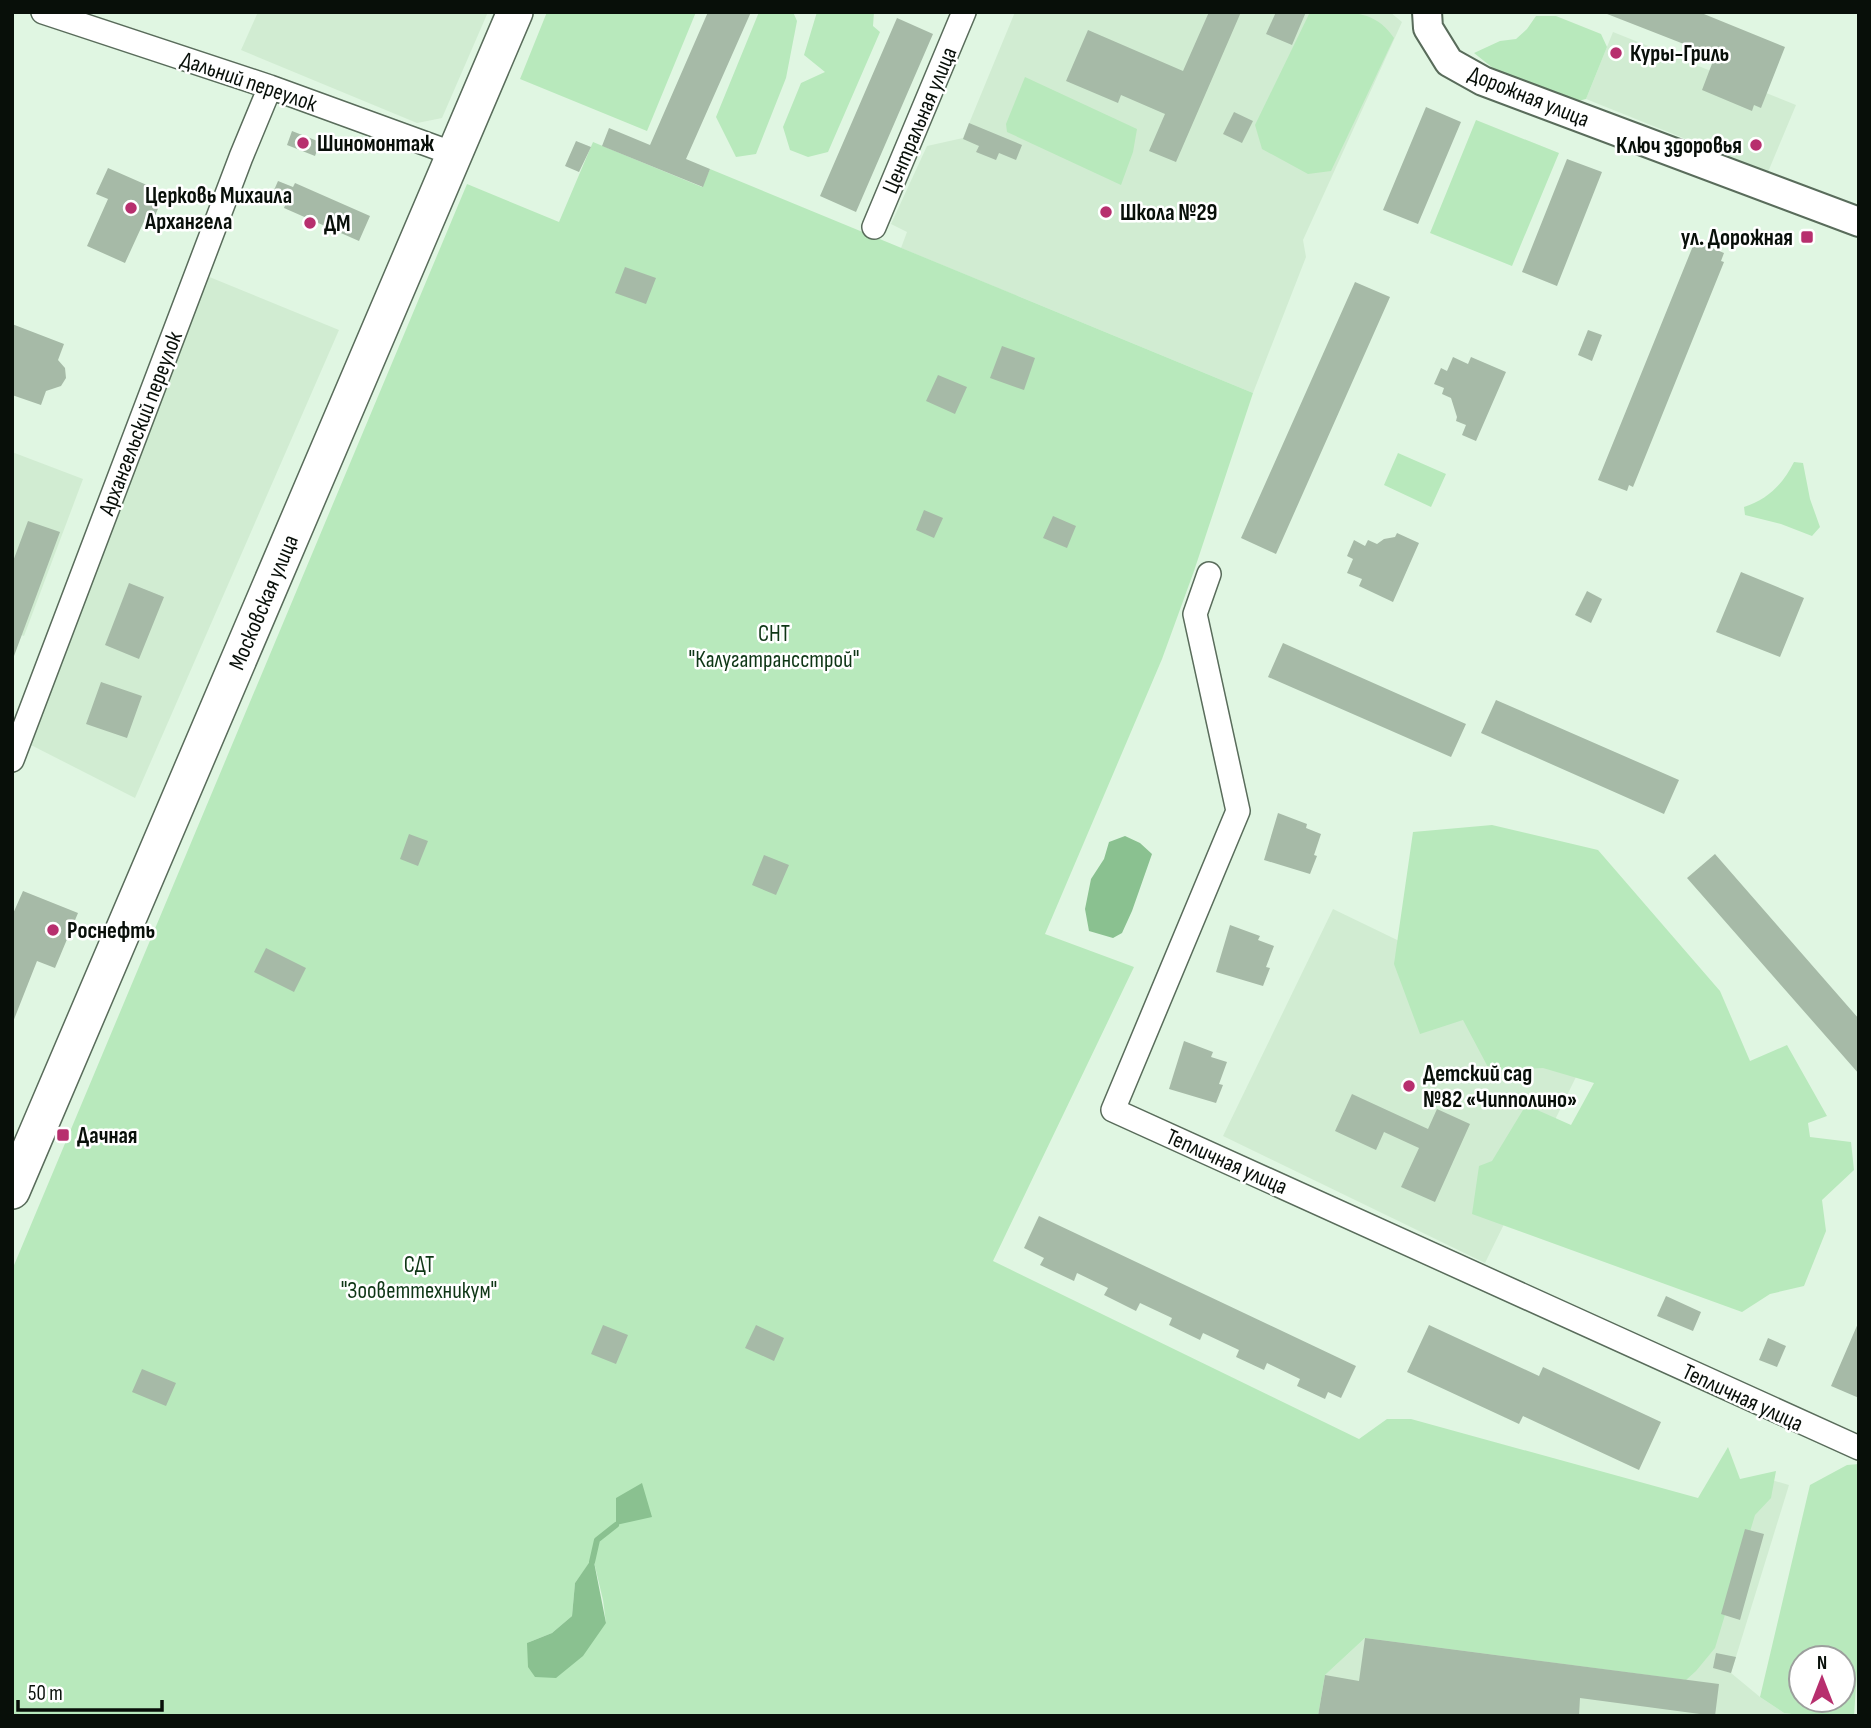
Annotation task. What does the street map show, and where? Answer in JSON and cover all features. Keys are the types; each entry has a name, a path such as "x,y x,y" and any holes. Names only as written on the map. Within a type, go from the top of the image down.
{"main road":[{"name":"Московская улица","path":"12,1191 515,12"}],"street":[{"name":"Дальний переулок","path":"43,12 270,87 454,155"},
{"name":"Центральная улица","path":"874,227 964,12"},
{"name":"Дорожная улица","path":"1427,12 1428,28 1449,62 1483,81 1859,222"},
{"name":"Архангельский переулок","path":"12,760 270,87"},
{"name":"Тепличная улица","path":"1209,574 1195,614 1238,811 1113,1110 1859,1448"}],"shaded area":[{"path":"258,12 488,12 442,118 417,123 241,50"},
{"name":"Школа №29","path":"1015,12 1390,12 1402,22 1303,240 1306,257 1253,393 901,248 907,232 891,224 927,146 963,138"},
{"path":"1613,32 1796,105 1768,172 1586,99"},
{"path":"207,276 339,330 135,798 27,743"},
{"path":"12,452 83,479 24,636 12,632"},
{"path":"1125,836 1140,843 1152,854 1122,933 1113,938 1089,931 1085,909 1091,879 1104,859 1109,842"},
{"name":"Детский сад №82 «Чипполино»","path":"1333,909 1596,1036 1485,1263 1223,1136"},
{"path":"1758,1476 1789,1485 1731,1673 1784,1713 1807,1716 1318,1716 1325,1675 1365,1638"},
{"path":"642,1483 652,1517 616,1525 616,1498"},
{"path":"593,1557 606,1623 583,1656 556,1678 535,1677 528,1667 527,1643 552,1633 572,1616 575,1583"}],"green space":[{"path":"547,12 696,12 647,131 520,79"},
{"path":"759,12 793,12 797,21 786,78 756,154 736,157 716,117"},
{"path":"817,12 874,12 873,26 880,32 828,152 808,157 790,150 783,127 801,83 825,72 804,55"},
{"path":"1310,12 1345,12 1367,16 1386,28 1394,38 1331,171 1308,174 1262,149 1255,125"},
{"path":"1536,16 1556,16 1601,34 1607,47 1586,99 1574,102 1503,76 1474,53 1500,41 1516,39"},
{"path":"1025,77 1137,129 1133,152 1121,185 1007,132 1006,124"},
{"path":"1476,120 1559,153 1512,266 1430,233"},
{"path":"593,142 702,187 710,169 1253,393 1162,659 1045,934 1134,967 993,1261 1359,1439 1387,1419 1411,1419 1698,1498 1728,1447 1740,1479 1776,1471 1771,1498 1755,1515 1715,1648 1686,1680 1365,1638 1325,1675 1318,1716 12,1716 12,1270 467,184 559,222","holes":["593,1558 606,1623 527,1643 552,1633 572,1616 575,1583"]},
{"path":"1398,453 1446,474 1431,507 1384,485"},
{"path":"1794,462 1803,463 1810,499 1820,527 1812,536 1781,524 1745,515 1744,507 1774,490"},
{"path":"1492,825 1598,850 1720,991 1750,1061 1787,1045 1827,1116 1808,1123 1810,1137 1851,1142 1854,1170 1822,1200 1826,1231 1804,1286 1770,1294 1742,1312 1472,1214 1479,1166 1492,1161 1526,1105 1571,1125 1594,1083 1543,1068 1490,1071 1463,1020 1420,1034 1394,964 1413,832"},
{"path":"1859,1464 1857,1671 1857,1644 1787,1644 1787,1713 1760,1697 1810,1485 1847,1465"},
{"path":"1792,1714 1854,1714 1854,1716"}],"building":[{"path":"708,12 751,12 686,159 710,169 703,187 602,146 609,128 650,145"},
{"path":"1209,12 1241,12 1176,162 1149,151 1165,114 1121,95 1118,103 1066,81 1088,30 1183,71"},
{"path":"1276,12 1306,12 1292,45 1266,34"},
{"path":"1602,12 1699,12 1785,47 1761,108 1754,105 1752,111 1702,90 1713,61 1687,50 1689,46"},
{"path":"897,18 933,34 856,212 820,196"},
{"path":"1426,107 1461,122 1418,224 1383,210"},
{"path":"1234,112 1253,121 1242,143 1223,134"},
{"path":"969,123 1022,145 1016,160 999,153 996,160 976,152 979,146 963,139"},
{"name":"Шиномонтаж","path":"292,131 320,142 315,156 287,145"},
{"path":"576,141 591,147 579,172 565,166"},
{"path":"1567,159 1602,172 1557,286 1522,272"},
{"name":"Церковь Михаила Архангела","path":"108,168 165,193 153,220 146,217 125,263 87,246 108,199 96,194"},
{"path":"278,181 293,187 295,183 370,216 359,241 284,208 286,203 271,197"},
{"path":"1695,241 1724,253 1721,261 1724,262 1633,487 1629,485 1627,491 1598,480"},
{"path":"625,267 656,278 646,304 615,293"},
{"path":"1355,282 1390,297 1276,554 1241,538"},
{"path":"12,324 64,344 58,360 65,368 66,378 61,386 46,391 41,405 12,395"},
{"path":"1588,330 1602,335 1592,361 1578,355"},
{"path":"1002,346 1035,358 1024,390 990,378"},
{"path":"1453,357 1468,364 1471,357 1506,372 1476,441 1462,435 1466,425 1456,421 1451,398 1442,394 1444,388 1434,384 1441,368 1447,371"},
{"path":"938,375 967,387 955,414 926,401"},
{"path":"924,510 943,518 934,538 916,530"},
{"path":"1053,516 1076,526 1067,548 1043,538"},
{"path":"28,521 60,532 12,656 12,564"},
{"path":"1397,533 1419,543 1393,602 1359,586 1362,579 1347,573 1353,559 1347,556 1354,540 1365,546 1368,540 1377,544 1384,539 1395,537"},
{"path":"1741,572 1804,598 1780,657 1716,632"},
{"path":"129,583 164,597 139,659 105,645"},
{"path":"1587,591 1602,599 1591,623 1575,615"},
{"path":"1283,643 1466,724 1451,757 1268,677"},
{"path":"101,682 142,696 127,738 86,724"},
{"path":"1496,700 1679,780 1664,814 1481,733"},
{"path":"1278,813 1307,824 1306,828 1321,834 1310,874 1264,860"},
{"path":"409,834 428,841 418,866 400,859"},
{"path":"1715,854 1859,1019 1859,1074 1687,878"},
{"path":"764,855 789,865 776,895 752,885"},
{"path":"23,891 78,913 55,968 37,961 13,1022 12,916"},
{"path":"1230,925 1260,936 1258,940 1274,946 1266,967 1270,968 1263,986 1216,972"},
{"path":"266,948 306,968 294,992 254,972"},
{"path":"1184,1041 1213,1052 1211,1057 1227,1062 1216,1103 1169,1089"},
{"path":"1352,1094 1428,1129 1437,1109 1470,1124 1435,1202 1401,1187 1419,1148 1384,1132 1376,1150 1335,1131"},
{"path":"1039,1216 1356,1366 1341,1398 1328,1392 1325,1399 1297,1386 1300,1379 1267,1363 1264,1370 1236,1357 1239,1350 1203,1333 1200,1340 1169,1325 1172,1318 1140,1303 1136,1311 1104,1295 1108,1288 1077,1273 1074,1281 1040,1265 1044,1258 1024,1248"},
{"path":"1666,1296 1701,1312 1693,1331 1657,1316"},
{"path":"1859,1321 1859,1398 1831,1386"},
{"path":"603,1325 628,1335 616,1364 591,1354"},
{"path":"756,1325 784,1338 774,1361 745,1348"},
{"path":"1429,1325 1539,1376 1543,1367 1661,1422 1639,1470 1523,1416 1519,1424 1407,1372"},
{"path":"1768,1338 1786,1346 1777,1367 1759,1360"},
{"path":"142,1369 176,1383 166,1406 132,1392"},
{"path":"1745,1529 1764,1534 1740,1620 1721,1614"},
{"path":"1365,1638 1719,1684 1715,1716 1580,1698 1579,1716 1318,1716 1325,1675 1359,1681"},
{"path":"1716,1653 1736,1657 1731,1673 1713,1668"}],"waterway":[{"path":"592,1562 597,1540 616,1525"}],"place":[{"name":"Куры-Гриль","path":"1616,53"},
{"name":"Шиномонтаж","path":"303,143"},
{"name":"Ключ здоровья","path":"1756,145"},
{"name":"Церковь Михаила Архангела","path":"131,208"},
{"name":"Школа №29","path":"1106,212"},
{"name":"ДМ","path":"310,223"},
{"name":"ул. Дорожная","path":"1807,237"},
{"name":"Роснефть","path":"53,930"},
{"name":"Детский сад №82 «Чипполино»","path":"1409,1086"},
{"name":"Дачная","path":"63,1135"}],"park label":[{"name":"СНТ \"Калугатрансстрой\"","path":"774,646"},
{"name":"СДТ \"Зооветтехникум\"","path":"419,1277"}]}
